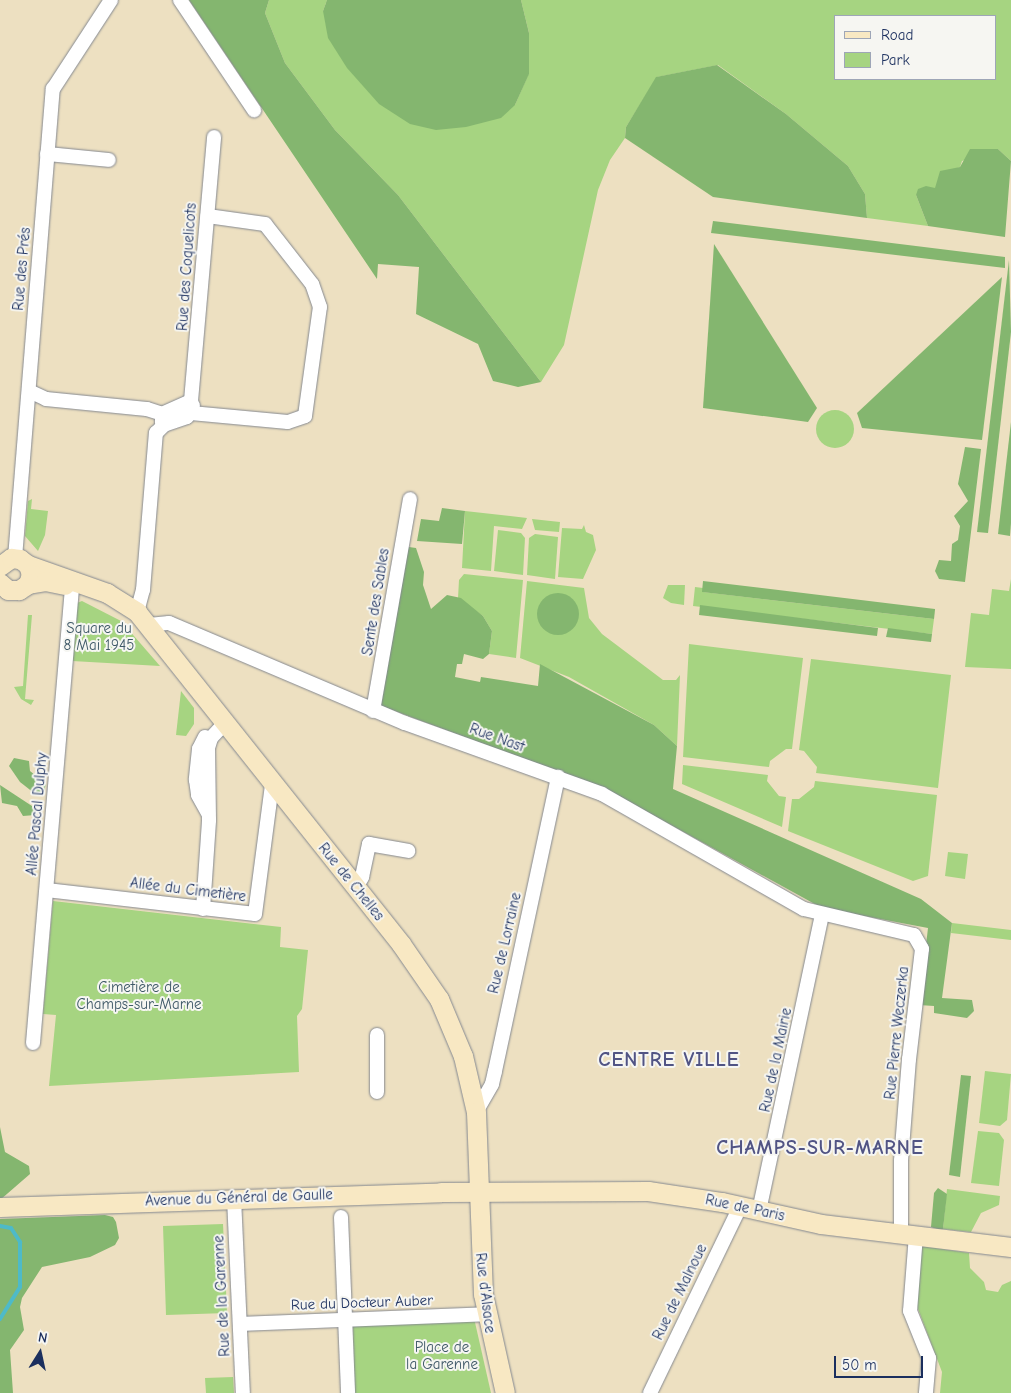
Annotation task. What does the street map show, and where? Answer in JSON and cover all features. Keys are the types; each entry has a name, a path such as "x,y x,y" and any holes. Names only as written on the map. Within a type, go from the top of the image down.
{"main road":[{"path":"9,562 31,574 28,584"},
{"path":"9,562 107,593 143,619"},
{"path":"0,584 14,591 28,584 54,582 72,587 123,612 172,660"},
{"name":"Rue de Chelles","path":"143,619 172,660 414,961 439,999 463,1056 476,1112 478,1191"},
{"name":"Rue de Paris","path":"478,1191 654,1191 822,1224 1011,1247"},
{"name":"Avenue du Général de Gaulle","path":"0,1207 478,1191"},
{"name":"Rue d'Alsace","path":"478,1191 485,1314 505,1393"}],"street":[{"name":"Rue des Prés","path":"9,562 29,391 55,85 111,0"},
{"path":"180,0 254,110"},
{"name":"Rue des Coquelicots","path":"191,407 214,136"},
{"path":"48,154 108,160"},
{"path":"143,619 143,590 156,433 163,420 191,407 288,422 305,416 320,307 312,284 265,224 208,216"},
{"path":"29,391 46,399 147,409 163,420"},
{"path":"27,407 46,399"},
{"name":"Sente des Sables","path":"373,710 410,499"},
{"name":"Allée Pascal Dulphy","path":"33,1043 72,587"},
{"name":"Rue Nast","path":"143,619 168,623 373,710 602,794 804,909 822,915"},
{"path":"203,909 209,816 209,742 221,721"},
{"name":"Rue de Lorraine","path":"476,1112 492,1084 558,777"},
{"name":"Allée du Cimetière","path":"47,890 255,914 272,784"},
{"path":"356,888 362,877 369,844 408,851"},
{"name":"Rue de la Mairie","path":"749,1209 822,915"},
{"name":"Rue Pierre Weczerka","path":"822,915 907,931 919,940 922,949 909,1059 901,1161 908,1234 910,1311 929,1358 926,1393"},
{"path":"377,1035 377,1092"},
{"name":"Rue de la Garenne","path":"234,1198 243,1393"},
{"name":"Rue de Malnoue","path":"650,1393 749,1209"},
{"path":"341,1217 348,1393"},
{"name":"Rue du Docteur Auber","path":"240,1324 485,1314"}],"green space":[{"path":"189,0 269,0 265,13 285,63 335,130 398,195 541,382 518,387 493,381 478,344 416,314 419,267 378,264 377,279"},
{"path":"269,0 327,0 323,11 515,105 529,73 529,33 521,0 1011,0 1011,161 998,149 962,161 960,167 947,172 935,189 916,195 928,226 867,218 865,194 848,166 786,114 718,65 657,77 626,127 625,138 610,160 598,190 564,345 541,382 398,195 335,130 285,63 265,13"},
{"path":"327,0 521,0 529,33 529,74 515,105 501,118 466,127 436,130 410,124 379,104 347,68 328,38 323,11"},
{"path":"717,65 786,114 848,166 865,194 867,218 713,197 625,138 626,127 656,77"},
{"path":"970,149 998,149 1011,161 1005,237 928,226 916,195 918,189 926,186 935,188 940,171 960,167"},
{"path":"713,221 1005,257 1005,268 711,233"},
{"path":"714,244 817,408 808,422 703,408"},
{"path":"1009,260 1011,332 988,533 977,532"},
{"path":"1002,277 982,440 862,428 857,413"},
{"path":"835,410 848,416 854,429 848,442 835,448 822,442 816,429 822,416"},
{"path":"1011,422 1011,523 1010,536 998,534"},
{"path":"965,447 981,449 965,582 939,579 935,571 939,560 951,561 952,544 958,540 960,526 954,516 968,501 958,484"},
{"path":"32,499 31,509 48,511 45,535 38,551 25,536 28,501"},
{"path":"442,508 465,511 462,544 417,541 421,519 439,521"},
{"path":"465,511 527,518 522,529 494,526 491,571 462,568"},
{"path":"532,519 560,522 559,532 535,530"},
{"path":"584,525 586,532 593,535 596,550 583,579 558,577 562,528 582,529"},
{"path":"498,530 521,533 525,538 523,575 494,571"},
{"path":"535,534 558,537 555,579 527,575 529,538"},
{"path":"402,546 416,548 424,572 423,585 431,609 447,595 461,598 483,616 492,631 489,654 483,659 464,654 462,664 457,664 455,677 480,682 481,677 538,686 540,664 654,725 677,746 673,789 921,899 952,923 942,998 972,1000 974,1011 967,1018 934,1013 934,1006 919,1005 928,928 822,908 609,791 376,704"},
{"path":"464,574 523,580 516,658 489,654 492,631 483,616 458,598 459,580"},
{"path":"1011,579 1011,669 965,667 971,613 989,615 992,589 1009,591"},
{"path":"527,581 584,588 589,618 602,634 663,680 676,680 680,675 677,746 654,725 569,677 520,658"},
{"path":"703,581 935,609 934,619 702,592"},
{"path":"668,585 685,585 684,605 671,603 663,598"},
{"path":"695,587 703,588 703,592 934,619 932,634 693,606"},
{"path":"562,593 570,596 576,602 579,614 576,626 570,632 554,635 546,632 540,626 537,610 540,602 546,596"},
{"name":"Square du 8 Mai 1945","path":"82,601 121,621 160,666 72,661 77,603"},
{"path":"700,605 878,628 877,636 699,615"},
{"path":"28,615 32,615 25,699 34,700 31,705 21,699 14,687 23,686"},
{"path":"888,628 932,634 931,642 886,637"},
{"path":"689,644 803,658 792,749 786,749 770,761 769,767 683,757"},
{"path":"811,659 951,675 938,788 816,773 817,767 804,751 799,750"},
{"path":"181,691 194,708 194,724 186,736 176,735"},
{"path":"14,758 29,761 30,771 46,784 43,794 34,793 20,782 9,766"},
{"path":"683,765 768,775 767,781 779,796 786,797 782,827 682,784"},
{"path":"815,781 937,795 928,876 913,881 788,831 792,799 799,799 814,787"},
{"path":"0,785 35,808 35,815 23,816 17,806 2,803"},
{"path":"948,852 968,854 965,879 945,876"},
{"name":"Cimetière de Champs-sur-Marne","path":"53,901 281,927 280,947 308,950 302,1009 297,1016 299,1072 49,1086 56,1015 43,1014"},
{"path":"952,923 1011,930 1011,940 951,933"},
{"path":"985,1071 1011,1074 1007,1120 1000,1126 979,1123"},
{"path":"961,1075 971,1076 960,1177 949,1175"},
{"path":"0,1127 5,1152 29,1166 30,1174 0,1200"},
{"path":"978,1131 999,1133 1004,1140 999,1186 971,1183"},
{"path":"938,1188 947,1194 943,1229 939,1230 931,1227 934,1193"},
{"path":"947,1189 1000,1196 999,1205 981,1213 971,1232 943,1229"},
{"path":"105,1215 113,1217 116,1222 119,1238 115,1245 90,1257 42,1267 22,1298 20,1307 24,1330 10,1350 13,1393 0,1393 0,1219"},
{"path":"223,1224 227,1313 166,1315 163,1226"},
{"path":"922,1246 969,1253 970,1268 984,1282 986,1290 998,1292 1002,1285 1011,1281 1011,1393 940,1393 942,1372 915,1301"},
{"name":"Place de la Garenne","path":"474,1318 491,1393 354,1393 353,1325"},
{"path":"233,1377 234,1393 206,1393 205,1378"}],"waterway":[{"path":"0,1226 11,1228 20,1242 20,1287 0,1319"}],"district":[{"name":"CENTRE VILLE","path":"669,1059"},
{"name":"CHAMPS-SUR-MARNE","path":"820,1147"}]}
